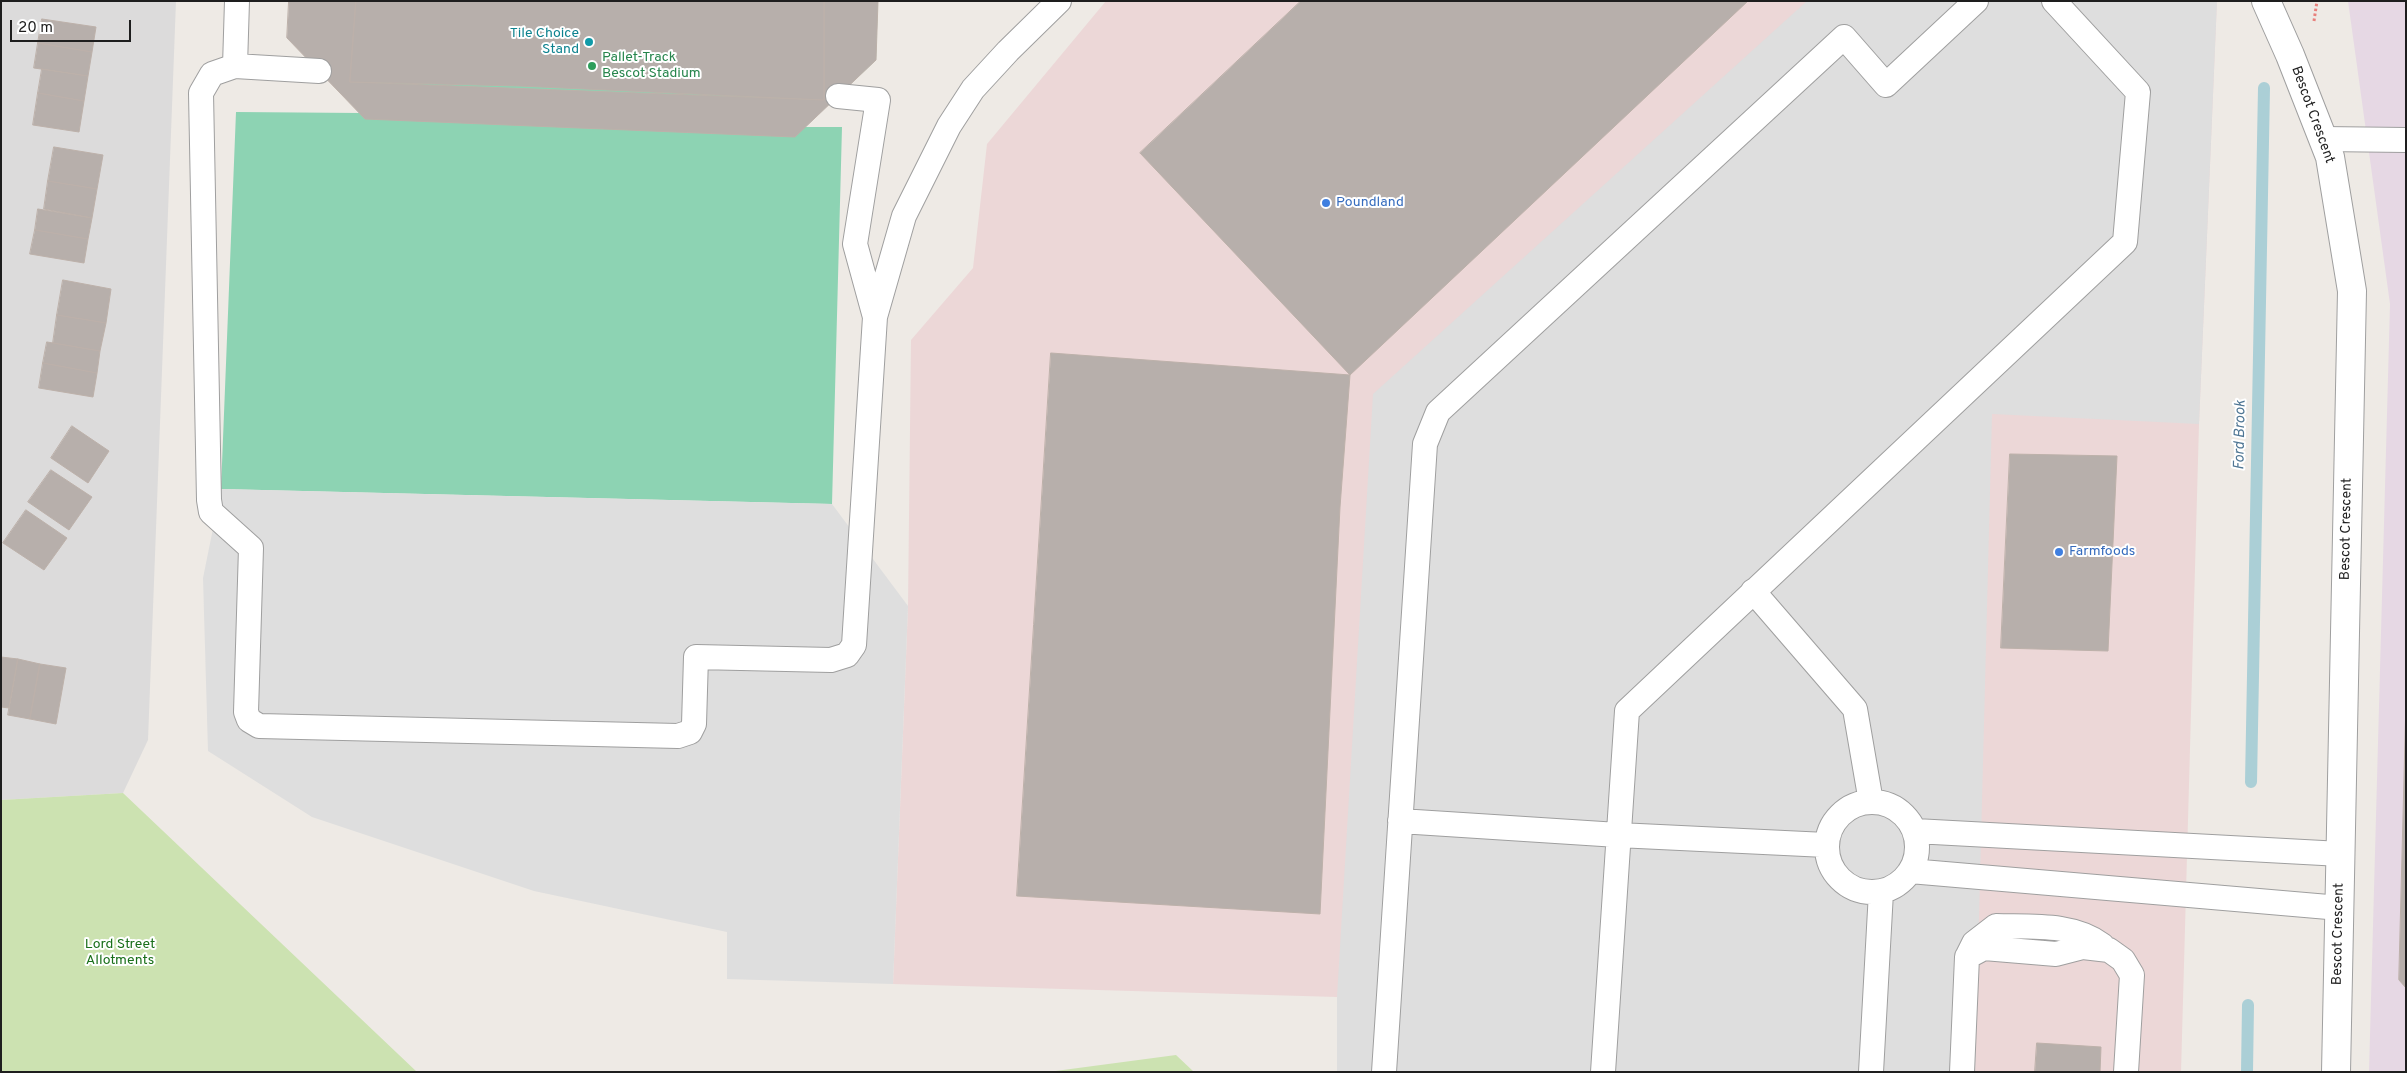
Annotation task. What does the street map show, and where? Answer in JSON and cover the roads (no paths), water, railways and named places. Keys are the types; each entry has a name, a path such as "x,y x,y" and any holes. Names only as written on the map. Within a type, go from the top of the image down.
{"street":[{"name":"Bescot Crescent","path":"2266,1 2330,157 2352,291 2336,1072"}],"lane":[{"path":"235,66 236,1"},
{"path":"319,71 235,66 212,74 201,93 209,500 211,512 251,548 246,712 249,720 259,726 678,736 690,732 694,724 696,657 831,660 847,655 854,645 875,317 904,216 950,126 973,89 1008,51 1059,1"},
{"path":"1384,1072 1425,444 1438,412 1844,37 1886,85 1976,1"},
{"path":"1603,1072 1627,711 2125,242 2138,92 2054,1"},
{"path":"838,96 878,100 856,244 875,317"},
{"path":"2323,139 2406,140"},
{"path":"1753,591 1855,709 1871,802"},
{"path":"1871,802 1884,803 1897,809 1907,818 1915,831 1917,844 1916,858 1910,871 1903,880 1881,892 1854,889 1842,882 1828,859 1826,845 1829,832 1835,820 1845,810 1857,804 1871,802"},
{"path":"1400,820 1618,835 1826,845"},
{"path":"1915,831 2341,854"},
{"path":"1910,871 2340,908"},
{"path":"1871,1072 1881,892"},
{"path":"1962,1072 1967,966 1984,948 2056,954 2083,947 2109,950 2123,960 2132,975 2126,1072"}],"waterway":[{"name":"Ford Brook","path":"2251,782 2264,88"},
{"name":"Ford Brook","path":"2247,1072 2248,1005"}],"place":[{"name":"Tile Choice Stand","path":"589,42"},
{"name":"Pallet-Track Bescot Stadium","path":"592,66"},
{"name":"Poundland","path":"1326,203"},
{"name":"Farmfoods","path":"2059,552"}],"park label":[{"name":"Lord Street Allotments","path":"120,954"}]}
